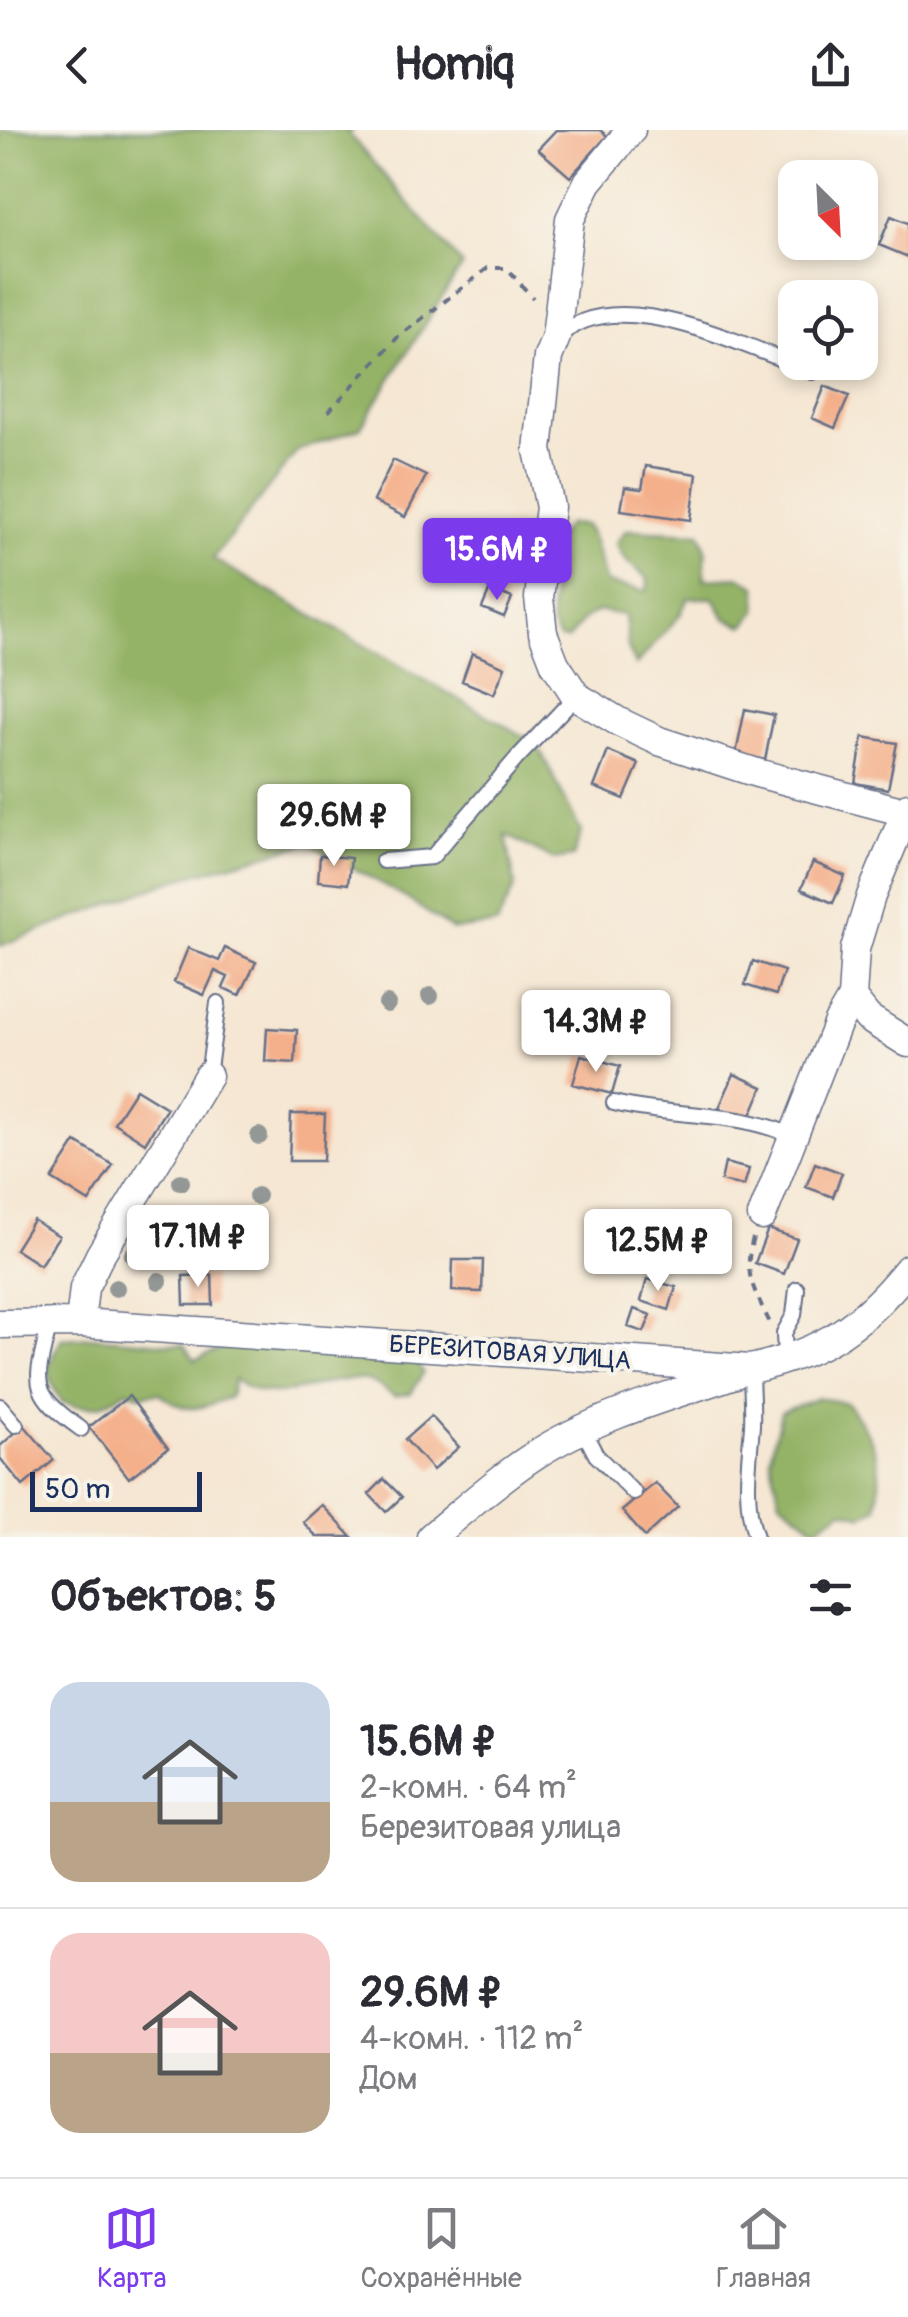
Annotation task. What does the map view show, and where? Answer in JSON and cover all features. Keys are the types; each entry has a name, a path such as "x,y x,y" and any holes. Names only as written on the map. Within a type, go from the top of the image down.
{"street":[{"path":"631,130 588,182 570,219 556,336 548,357 538,450 550,507 539,598 544,633 555,664 576,696 659,741 757,773 907,809 871,896 855,948 852,998 838,1022 762,1216"},
{"path":"852,998 868,1018 908,1043"},
{"path":"80,1323 84,1288 100,1255 208,1076"},
{"name":"БЕРЕЗИТОВАЯ УЛИЦА","path":"1,1328 80,1323 751,1369 784,1353 840,1336 908,1270"},
{"path":"431,1537 536,1454 583,1430 751,1369"}],"lane":[{"path":"556,336 585,320 628,316 666,320 778,359"},
{"path":"383,861 432,857 576,696"},
{"path":"208,1076 218,1002"},
{"path":"614,1103 646,1112 718,1116 775,1128 792,1136"},
{"path":"784,1353 784,1333 794,1315 797,1289"},
{"path":"50,1323 37,1369 38,1386 54,1410 81,1430"},
{"path":"751,1369 752,1423 746,1474 756,1537"},
{"path":"0,1406 16,1425"},
{"path":"583,1430 596,1455 634,1494"}],"path":[{"path":"328,412 398,337 488,268 506,268 522,284 542,309 556,336"},
{"path":"762,1216 747,1264 750,1280 784,1353"}],"green space":[{"path":"0,130 353,130 348,133 462,265 360,428 297,451 213,559 537,744 581,832 573,857 554,860 506,835 515,886 497,924 453,930 403,896 308,843 170,881 0,946"},
{"path":"568,524 585,525 606,583 647,591 648,579 624,559 616,543 626,530 700,533 706,549 704,579 741,577 757,587 757,611 744,626 725,618 714,598 688,598 680,615 636,665 628,648 625,615 598,611 583,620 569,639 559,639 551,624 553,542"},
{"path":"91,1337 184,1345 195,1360 233,1344 414,1356 423,1373 411,1393 394,1396 366,1380 266,1393 234,1379 230,1397 194,1408 178,1405 160,1393 140,1395 127,1391 96,1406 62,1402 50,1377 52,1357 62,1339"},
{"path":"818,1398 847,1403 871,1440 879,1477 877,1508 863,1516 843,1510 816,1528 780,1500 770,1457 781,1412"}],"building":[{"path":"556,130 600,130 607,136 570,177 538,149"},
{"path":"891,216 908,223 908,257 879,245"},
{"path":"825,386 849,396 835,428 812,418"},
{"path":"393,460 426,476 405,517 373,501"},
{"path":"646,466 697,474 691,520 621,510 625,487 642,489"},
{"path":"490,589 512,598 504,617 482,608"},
{"path":"472,653 505,667 494,694 462,681"},
{"path":"745,709 774,715 765,760 736,754"},
{"path":"863,737 897,743 888,789 855,783"},
{"path":"608,751 639,764 624,799 594,787"},
{"path":"320,855 351,858 348,884 318,881"},
{"path":"813,862 845,876 833,903 801,889"},
{"path":"188,948 219,961 225,948 256,962 240,995 223,988 228,977 215,971 204,995 174,982"},
{"path":"753,961 784,971 776,995 745,985"},
{"path":"267,1028 297,1030 295,1063 265,1061"},
{"path":"581,1055 620,1066 612,1094 573,1084"},
{"path":"734,1074 763,1087 749,1120 719,1108"},
{"path":"136,1089 167,1108 145,1143 114,1123"},
{"path":"291,1114 325,1114 323,1161 289,1161"},
{"path":"76,1142 113,1165 89,1202 52,1179"},
{"path":"725,1163 749,1169 744,1186 721,1181"},
{"path":"815,1163 842,1173 833,1197 806,1187"},
{"path":"33,1220 59,1236 40,1265 15,1249"},
{"path":"768,1229 797,1239 784,1274 755,1263"},
{"path":"453,1260 483,1260 482,1292 452,1291"},
{"path":"212,1275 213,1305 184,1305 183,1276"},
{"path":"647,1279 676,1287 669,1310 641,1301"},
{"path":"634,1309 651,1315 644,1332 628,1327"},
{"path":"129,1396 168,1448 129,1478 89,1427"},
{"path":"431,1416 459,1447 433,1470 405,1439"},
{"path":"24,1425 54,1460 23,1486 0,1458 0,1446"},
{"path":"384,1479 402,1497 386,1512 369,1494"},
{"path":"655,1483 678,1507 645,1537 622,1511"},
{"path":"322,1505 352,1537 317,1537 303,1522"}]}
